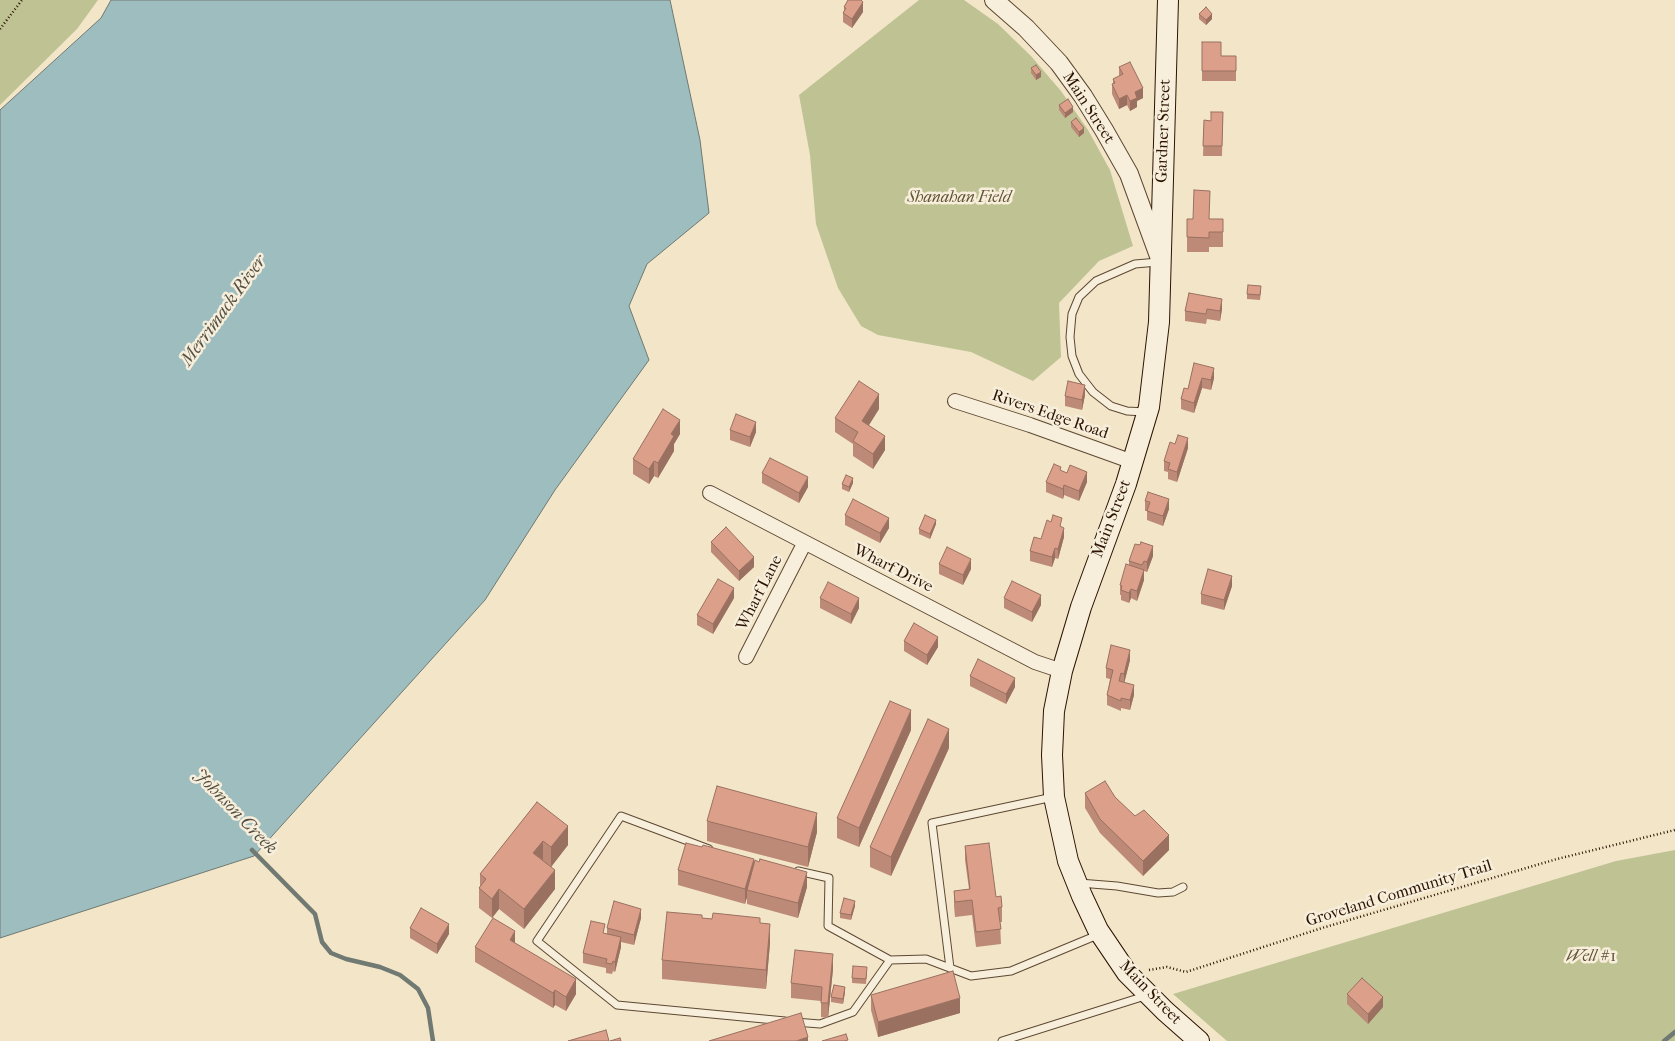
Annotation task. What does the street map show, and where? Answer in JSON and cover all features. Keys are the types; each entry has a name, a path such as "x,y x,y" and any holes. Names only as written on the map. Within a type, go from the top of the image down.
{"main road":[{"name":"Gardner Street","path":"1161,262 1168,0"},
{"name":"Main Street","path":"1161,262 1158,330 1148,412 1133,462 1080,607 1062,671 1054,711 1052,755 1054,797 1068,861 1076,883 1100,934 1132,978 1199,1041"}],"street":[{"name":"Main Street","path":"994,0 1026,28 1059,63 1089,105 1129,174 1161,262"},
{"name":"Rivers Edge Road","path":"955,401 1030,425 1133,462"},
{"name":"Wharf Drive","path":"710,494 1035,662 1062,671"},
{"name":"Wharf Lane","path":"746,657 804,544"}],"lane":[{"path":"1148,412 1127,411 1111,406 1093,392 1079,374 1072,356 1070,337 1072,314 1078,297 1096,281 1136,264 1161,262"},
{"path":"950,968 932,823 1054,797"},
{"path":"713,850 621,816 537,941 617,1005 820,1024 853,1012 890,960"},
{"path":"790,869 829,878 828,926 890,960 926,959 971,976 1011,971 1100,934"},
{"path":"1076,883 1117,886 1158,894 1172,892 1183,887"},
{"path":"1002,1041 1148,995"}],"path":[{"path":"0,29 22,0"},
{"name":"Groveland Community Trail","path":"1132,978 1153,968 1167,967 1186,972 1322,928 1557,859 1675,830"}],"green space":[{"path":"0,0 98,0 77,29 0,105"},
{"name":"Shanahan Field","path":"919,0 964,0 998,24 1031,56 1061,91 1088,130 1110,170 1133,246 1099,261 1059,303 1061,357 1033,381 971,352 878,335 861,326 838,288 816,224 810,155 799,95"},
{"name":"Well #1","path":"1675,850 1675,1041 1227,1041 1173,994 1616,861"}],"water":[{"name":"Merrimack River","path":"111,0 670,0 700,140 709,213 647,264 629,306 649,360 555,490 485,600 254,856 0,938 0,110 101,18"}],"building":[{"path":"848,0 861,0 863,2 852,19 843,13"},
{"path":"1206,7 1212,14 1206,20 1199,14"},
{"path":"1202,42 1221,42 1221,56 1236,56 1236,71 1202,71"},
{"path":"1130,62 1143,88 1135,92 1137,98 1130,101 1127,95 1119,99 1112,84 1115,83 1113,79 1123,74 1119,67"},
{"path":"1036,65 1041,72 1036,75 1031,68"},
{"path":"1068,99 1073,107 1065,113 1059,105"},
{"path":"1211,112 1223,112 1222,146 1203,146 1204,120 1211,121"},
{"path":"1076,118 1084,128 1079,132 1071,122"},
{"path":"1194,190 1210,191 1209,219 1223,219 1223,232 1209,232 1209,238 1187,237 1187,219 1193,219"},
{"path":"1248,285 1261,286 1260,295 1247,294"},
{"path":"1189,293 1222,299 1220,311 1207,309 1206,314 1185,311"},
{"path":"1194,363 1214,368 1211,380 1202,378 1194,403 1181,399 1184,388 1188,389"},
{"path":"859,381 879,394 862,421 885,436 873,454 853,441 858,432 835,418"},
{"path":"1068,381 1085,385 1082,400 1065,396"},
{"path":"663,409 680,420 671,434 674,436 658,463 654,461 649,469 633,459"},
{"path":"736,414 756,422 750,437 730,430"},
{"path":"1178,435 1188,438 1177,472 1168,469 1170,463 1164,461 1170,442 1175,444"},
{"path":"770,458 808,477 799,493 762,473"},
{"path":"1054,464 1061,467 1060,470 1067,473 1070,465 1087,472 1079,491 1064,485 1063,489 1046,482"},
{"path":"846,475 853,478 849,487 842,484"},
{"path":"1148,492 1169,499 1163,516 1147,511 1150,502 1145,501"},
{"path":"853,499 889,518 880,533 845,515"},
{"path":"925,515 936,520 930,534 919,529"},
{"path":"1053,515 1062,518 1060,526 1064,528 1058,549 1055,548 1052,557 1030,551 1034,537 1041,539 1047,520 1051,522"},
{"path":"726,527 754,557 739,571 711,542"},
{"path":"1141,542 1153,546 1147,562 1144,561 1142,565 1129,561 1135,544 1140,545"},
{"path":"947,547 971,559 963,575 939,564"},
{"path":"1126,564 1144,570 1137,591 1131,589 1129,593 1121,590 1122,586 1120,585"},
{"path":"1208,569 1232,576 1224,600 1201,594"},
{"path":"718,579 734,588 713,624 697,615"},
{"path":"1012,581 1041,595 1032,612 1004,598"},
{"path":"828,582 859,598 851,614 820,598"},
{"path":"914,623 938,637 927,655 904,641"},
{"path":"1111,645 1130,650 1124,674 1121,673 1119,681 1134,685 1130,700 1121,698 1121,701 1107,695 1113,670 1106,668"},
{"path":"978,659 1015,678 1006,694 970,676"},
{"path":"890,701 911,710 859,828 837,818"},
{"path":"928,719 949,729 891,857 870,847"},
{"path":"1105,781 1115,797 1135,816 1144,810 1169,835 1143,861 1100,819 1085,793"},
{"path":"717,786 817,813 808,847 707,821"},
{"path":"537,802 568,826 551,847 543,841 533,853 555,870 524,909 499,889 492,899 479,888 486,879 480,874"},
{"path":"686,843 702,847 703,845 754,859 745,889 678,870"},
{"path":"989,843 996,897 1001,896 1002,907 998,908 1001,929 976,932 972,900 955,902 954,891 970,889 965,846"},
{"path":"760,859 807,872 798,903 747,890 755,860 759,862"},
{"path":"844,898 855,901 851,915 840,913"},
{"path":"614,901 641,909 634,935 607,928"},
{"path":"421,908 449,924 437,944 410,928"},
{"path":"667,912 702,915 702,918 712,919 713,913 760,918 760,923 770,924 766,970 662,960"},
{"path":"493,918 515,931 510,940 576,979 566,997 555,990 553,993 475,947"},
{"path":"591,921 605,924 603,933 621,937 615,962 613,961 612,964 606,963 607,959 583,953"},
{"path":"795,950 833,954 828,1003 821,1003 822,987 791,983"},
{"path":"853,966 867,967 866,979 852,978"},
{"path":"953,971 960,998 878,1022 871,995"},
{"path":"1362,978 1383,997 1368,1014 1347,994"},
{"path":"834,985 845,987 843,999 831,997"},
{"path":"801,1013 808,1037 796,1041 709,1041"},
{"path":"606,1030 609,1041 568,1041"},
{"path":"846,1034 848,1040 822,1041"},
{"path":"620,1038 621,1041 610,1041"}],"waterway":[{"name":"Johnson Creek","path":"252,850 315,914 322,942 331,953 346,959 380,967 400,975 418,989 428,1008 433,1041"},
{"path":"1664,1041 1675,1032"}]}
